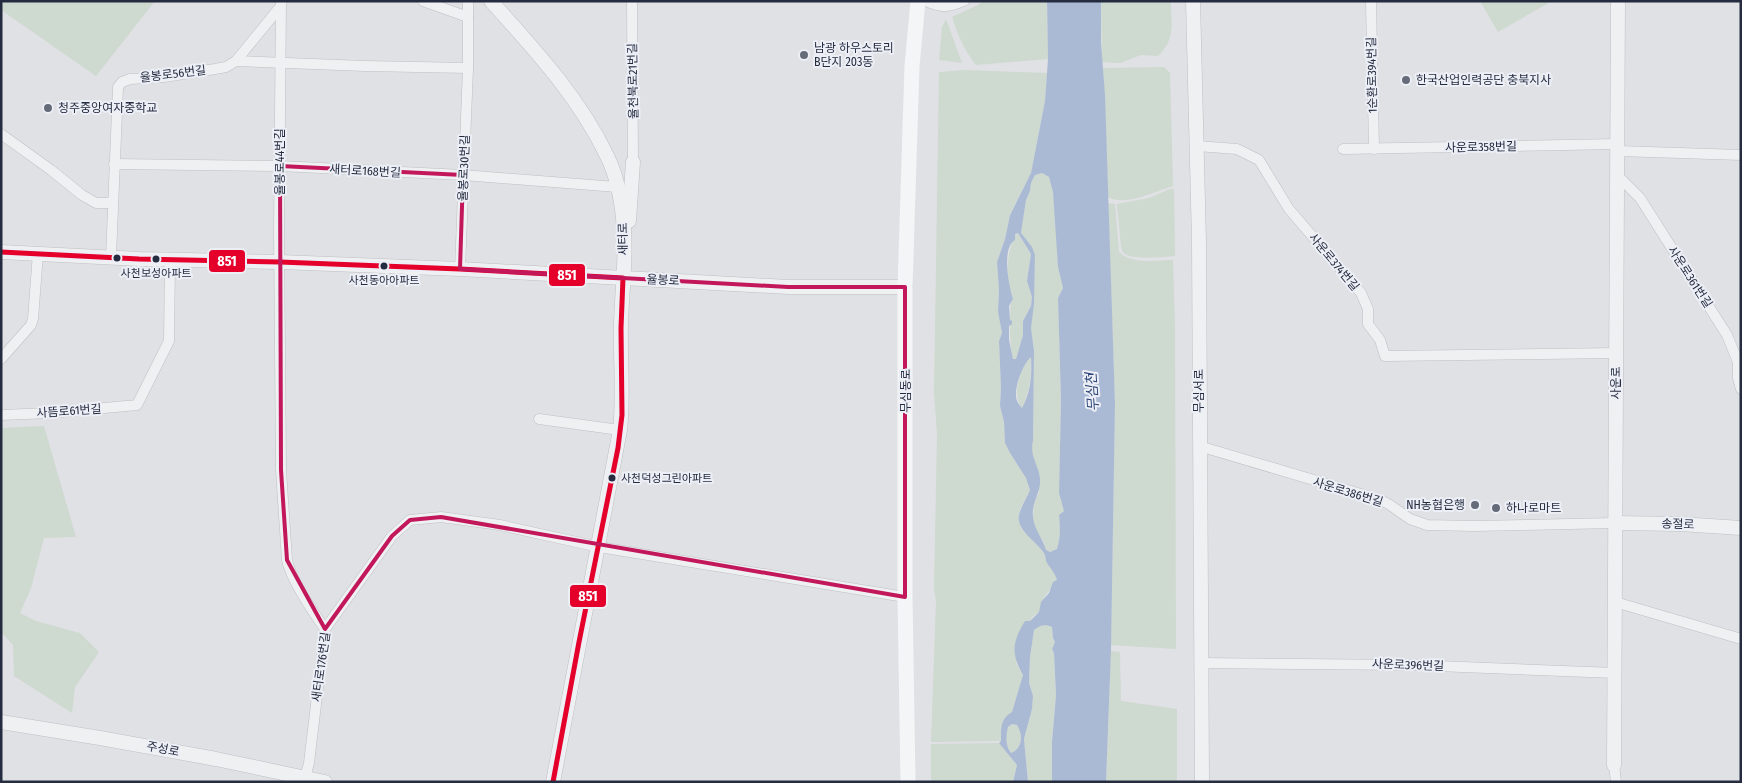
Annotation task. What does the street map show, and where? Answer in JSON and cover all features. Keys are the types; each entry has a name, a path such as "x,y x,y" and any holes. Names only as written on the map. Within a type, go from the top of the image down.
{"main road":[{"name":"무심동로","path":"908,782 905,597 905,287 912,66 918,1"}],"street":[{"path":"423,1 468,17"},
{"name":"율봉로30번길","path":"460,269 468,68 468,1"},
{"name":"새터로","path":"491,1 561,82 589,123 610,162 623,219 622,415 599,546 552,782"},
{"name":"율천북로21번길","path":"632,1 633,162"},
{"path":"925,1 938,6 948,7 964,1"},
{"name":"무심서로","path":"1193,1 1197,146 1202,782"},
{"name":"1순환로394번길","path":"1371,1 1374,149"},
{"name":"사운로","path":"1614,765 1618,1"},
{"path":"236,61 280,4"},
{"name":"율봉로44번길","path":"280,4 281,470 287,560 288,566 304,596 325,629"},
{"name":"율봉로56번길","path":"111,257 118,87 122,82 130,79 164,77 226,67 236,61 280,63"},
{"path":"280,63 468,68"},
{"path":"1,134 82,195 96,203 113,203"},
{"name":"사운로374번길","path":"1197,146 1237,149 1260,160 1289,209 1361,293 1368,309 1368,324 1380,340 1385,356 1617,353"},
{"name":"사운로358번길","path":"1343,149 1618,148 1741,154"},
{"path":"610,162 620,171 624,172 630,168 633,162"},
{"path":"624,261 633,162"},
{"name":"새터로168번길","path":"114,164 280,166 463,175 617,186"},
{"name":"사운로361번길","path":"1618,176 1640,198 1727,335 1738,362 1738,378 1741,388"},
{"name":"율봉로","path":"1,252 170,260 460,269 788,287 905,287"},
{"path":"1,359 31,325 38,253"},
{"name":"사뜸로61번길","path":"1,415 50,413 137,405 169,341 170,260"},
{"path":"539,419 620,430"},
{"name":"사운로386번길","path":"1199,446 1381,500 1410,519 1427,525 1615,523"},
{"name":"새터로176번길","path":"305,780 309,763 325,629 392,536 410,520 441,517 500,525 599,546"},
{"name":"송절로","path":"1615,523 1680,524 1741,528"},
{"path":"599,546 905,597"},
{"path":"1615,602 1741,639"},
{"name":"사운로396번길","path":"1201,663 1401,664 1615,673"},
{"name":"주성로","path":"1,722 100,738 305,780 324,782"},
{"path":"1614,765 1616,782"}],"highlighted area":[{"path":"280,166 463,175 460,269 788,287 905,287 905,597 441,517 410,520 392,536 325,629 287,560 281,470"}],"shaded area":[{"path":"1,1 155,1 96,76 1,10"},
{"path":"983,1 1047,1 1048,59 976,65 962,42 952,17"},
{"path":"1101,1 1171,1 1171,31 1164,50 1158,56 1141,55 1120,63 1102,62"},
{"path":"1480,1 1552,1 1498,32"},
{"path":"946,19 962,63 939,60 942,27"},
{"path":"1164,67 1170,73 1173,186 1132,199 1115,200 1108,197 1103,68"},
{"path":"965,70 1047,73 1045,101 1031,173 1010,214 1005,239 997,262 998,312 1002,333 999,341 1000,406 1004,422 1005,443 1026,478 1030,490 1021,508 1019,520 1024,530 1044,553 1046,561 1057,580 1045,596 1039,612 1032,617 1016,663 1023,675 1012,712 1003,721 1001,741 931,742 936,601 934,589 937,434 934,393 939,72"},
{"path":"1042,173 1049,177 1053,190 1058,267 1063,288 1058,298 1061,400 1059,493 1064,511 1059,515 1060,536 1057,549 1050,552 1046,551 1033,520 1034,502 1039,493 1031,449 1033,441 1034,351 1031,328 1035,255 1021,233 1026,200 1031,183 1035,175"},
{"path":"1174,189 1175,256 1141,258 1124,254 1121,247 1117,204 1149,198"},
{"path":"1108,203 1115,204 1119,252 1124,256 1137,260 1173,260 1176,649 1111,645 1115,404"},
{"path":"1018,233 1031,254 1027,281 1032,297 1031,306 1023,321 1023,335 1016,359 1013,359 1010,319 1013,299 1008,275 1008,258 1015,234"},
{"path":"1031,356 1030,383 1022,408 1017,396 1018,381 1023,367"},
{"path":"44,426 76,537 44,538 31,588 20,613 36,621 80,633 99,652 75,687 72,713 14,676 13,645 1,632 1,428"},
{"path":"1046,625 1052,627 1055,642 1052,649 1054,653 1056,695 1052,742 1052,782 1028,782 1024,739 1032,709 1033,696 1029,683 1030,657 1034,630 1039,626"},
{"path":"1111,651 1120,652 1121,701 1177,709 1177,782 1106,782"},
{"path":"1012,724 1017,725 1021,741 1018,748 1011,753 1007,746 1006,734"},
{"path":"999,743 1017,765 1013,782 931,782 931,744"}],"water":[{"name":"무심천","path":"1047,1 1101,1 1115,404 1111,651 1106,782 1052,782 1052,742 1056,695 1054,653 1052,649 1055,642 1052,627 1043,626 1034,630 1029,683 1033,696 1032,709 1024,739 1028,782 1013,782 1017,765 999,743 1001,741 1003,721 1012,712 1023,675 1016,661 1015,642 1025,621 1030,621 1039,612 1041,602 1049,593 1053,582 1057,580 1046,562 1044,553 1023,530 1019,520 1020,512 1030,490 1026,478 1005,443 1004,422 1000,406 999,341 1002,333 998,312 997,262 1005,239 1010,215 1031,173 1045,101 1048,59","holes":["1042,173 1049,177 1053,192 1058,267 1063,288 1058,298 1061,400 1059,493 1064,511 1059,515 1060,536 1057,549 1050,552 1046,550 1035,526 1033,516 1040,483 1032,451 1034,351 1031,328 1034,304 1035,255 1032,247 1021,233 1026,200 1035,175","1018,233 1031,254 1027,281 1032,297 1031,306 1023,321 1023,335 1016,359 1013,359 1009,340 1009,326 1012,324 1009,306 1013,299 1008,277 1007,259 1008,251 1015,240 1015,234","1031,357 1030,383 1022,408 1018,402 1016,391 1025,364","1012,724 1017,725 1021,737 1020,745 1011,753 1006,737 1008,727"]}],"transit line":[{"name":"851","path":"1,252 139,259 460,269 623,278 621,328 622,415 618,448 553,782"}],"place":[{"name":"남광 하우스토리 B단지 203동","path":"804,55"},
{"name":"한국산업인력공단 충북지사","path":"1406,80"},
{"name":"청주중앙여자중학교","path":"48,108"},
{"name":"사천보성아파트","path":"156,259"},
{"name":"사천동아아파트","path":"384,266"},
{"name":"사천덕성그린아파트","path":"612,478"},
{"name":"NH농협은행","path":"1475,505"},
{"name":"하나로마트","path":"1496,508"}]}
